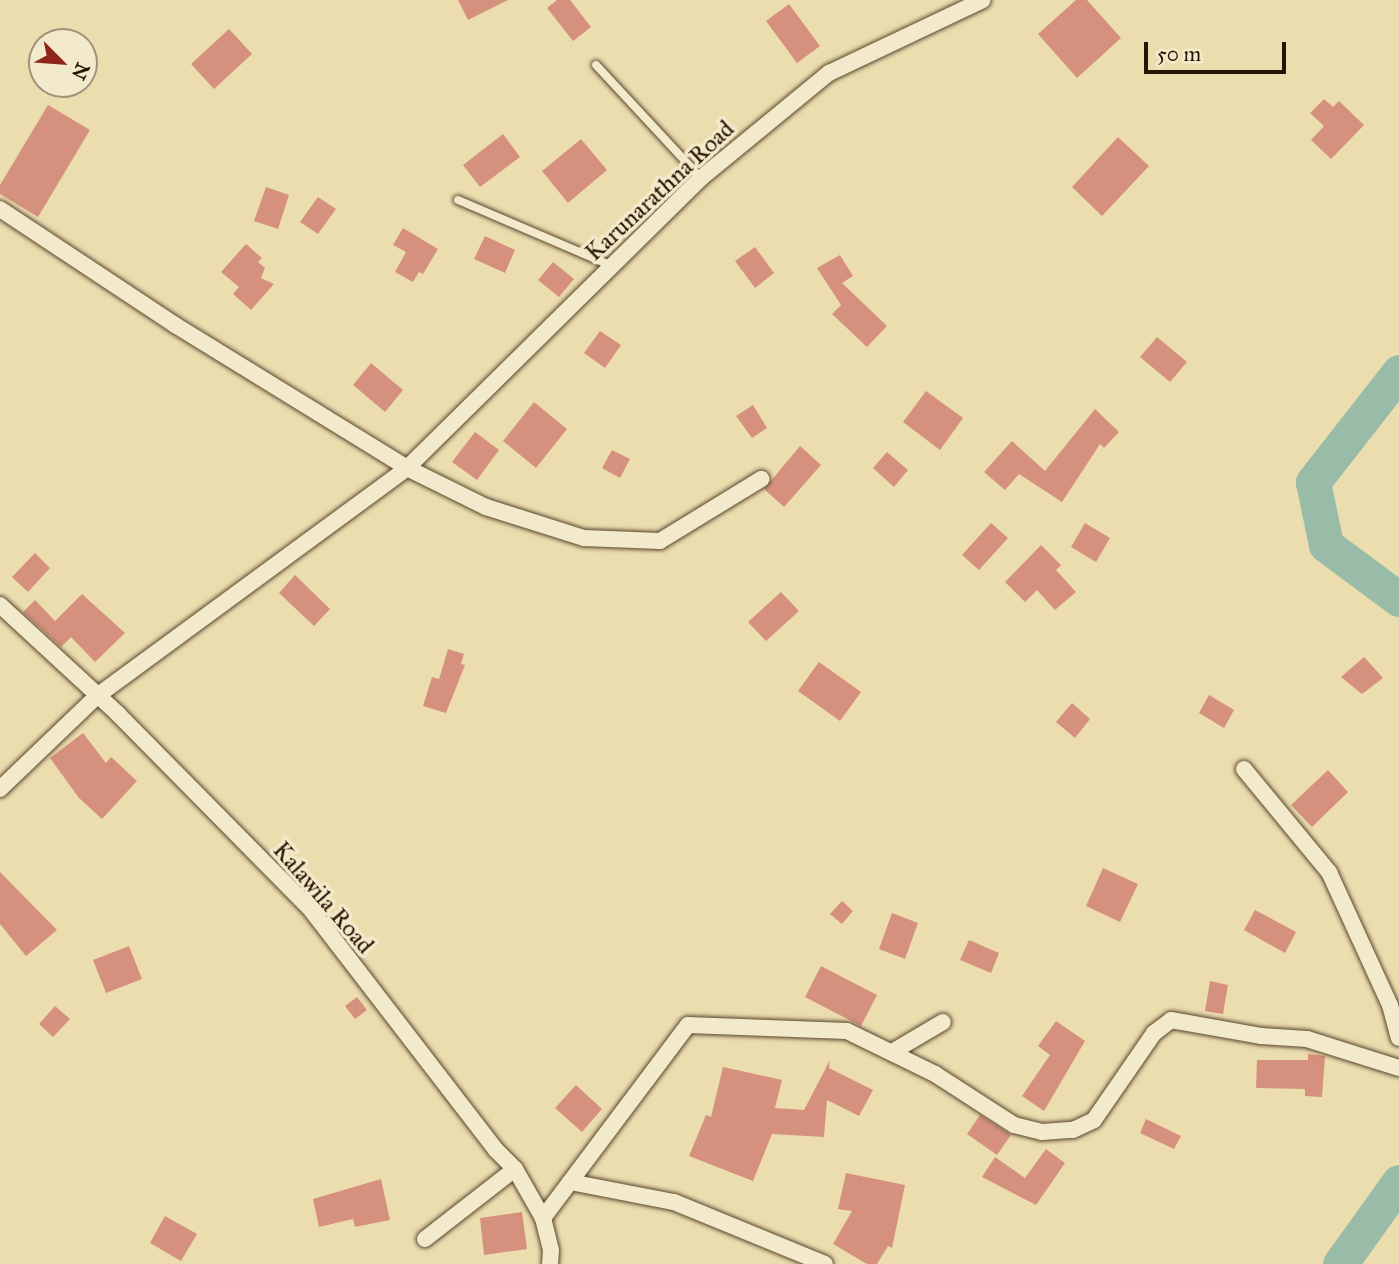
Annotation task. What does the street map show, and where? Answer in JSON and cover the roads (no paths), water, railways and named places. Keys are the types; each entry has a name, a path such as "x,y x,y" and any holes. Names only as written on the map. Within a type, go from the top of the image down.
{"street":[{"name":"Karunarathna Road","path":"0,789 97,696 407,468 701,178 829,73 983,0"},
{"path":"0,209 175,325 407,468 486,507 584,538 660,541 761,479"},
{"name":"Kalawila Road","path":"0,605 97,696 312,911 496,1150 515,1169 543,1218 551,1250 550,1264"},
{"path":"1244,769 1329,872 1390,1005 1399,1038"},
{"path":"543,1218 688,1024 847,1031 935,1074 1014,1125 1042,1132 1073,1130 1094,1120 1154,1033 1171,1020 1261,1036 1307,1039 1399,1068"},
{"path":"892,1052 943,1022"},
{"path":"425,1239 515,1169"},
{"path":"569,1182 674,1202 825,1264"}],"lane":[{"path":"596,65 701,178"},
{"path":"458,200 612,265"}],"waterway":[{"path":"1399,372 1313,482 1326,545 1399,599"},
{"path":"1340,1264 1399,1182"}]}
